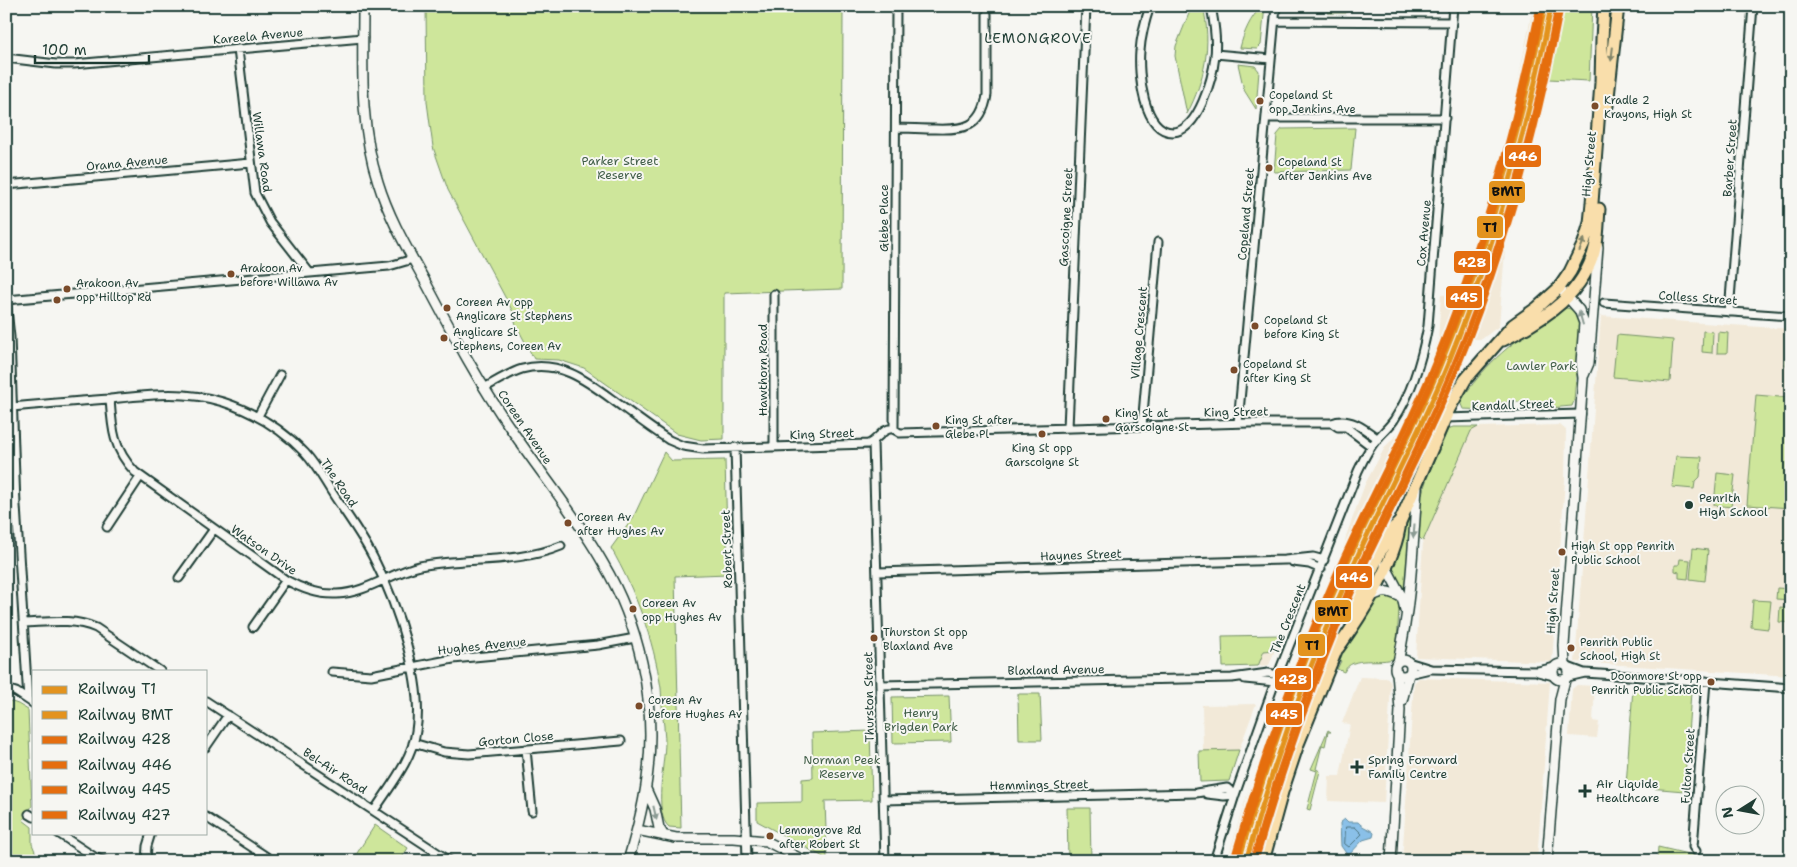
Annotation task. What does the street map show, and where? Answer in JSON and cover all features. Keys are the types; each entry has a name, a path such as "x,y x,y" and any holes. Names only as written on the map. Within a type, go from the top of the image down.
{"highway":[{"name":"High Street","path":"1400,522 1445,418 1466,380 1513,325 1537,308 1559,288 1576,261 1584,243 1590,223 1600,101 1604,6"},
{"name":"High Street","path":"1572,294 1586,272 1594,253 1618,6"},
{"path":"1497,343 1519,332 1547,314 1572,294"},
{"path":"1262,861 1298,744 1346,626 1390,531 1400,522"},
{"path":"1338,648 1351,630 1385,567 1398,536 1400,522"}],"street":[{"name":"Coreen Avenue","path":"363,6 363,104 371,158 386,207 484,388 604,563 623,603 635,638 646,685 649,717 649,760 646,789 628,861"},
{"name":"Glebe Place","path":"894,429 896,6"},
{"name":"Gascoigne Street","path":"1068,428 1086,6"},
{"path":"1150,6 1142,39 1140,73 1149,111 1154,123 1166,131 1184,129 1190,123 1200,107 1210,83 1215,54 1215,32 1211,6"},
{"name":"Copeland Street","path":"1238,423 1276,6"},
{"name":"Cox Avenue","path":"1372,446 1393,422 1404,401 1424,346 1428,326 1453,6"},
{"name":"Barber Street","path":"1729,312 1753,6"},
{"path":"896,128 959,129 971,124 978,118 985,106 987,96 987,14"},
{"path":"1275,21 1452,22"},
{"name":"Kareela Avenue","path":"6,58 56,64 74,64 363,38"},
{"name":"Willawa Road","path":"238,49 253,184 262,210 273,228 310,272"},
{"path":"1215,54 1271,59"},
{"path":"1266,118 1445,118"},
{"name":"Orana Avenue","path":"6,185 251,163"},
{"path":"1584,378 1589,363 1598,249 1598,224"},
{"name":"Village Crescent","path":"1142,426 1158,242"},
{"path":"31,702 16,505 10,337 6,300 389,266 413,259"},
{"path":"1559,288 1572,294 1584,324 1581,363 1584,378"},
{"name":"Hawthorn Road","path":"774,294 774,447"},
{"name":"Colless Street","path":"1604,302 1791,316"},
{"name":"King Street","path":"484,388 523,369 543,367 560,369 586,380 662,436 676,444 697,448 868,444 873,442 883,432 894,429 900,433 1238,423 1332,423 1339,420 1350,421 1378,439"},
{"path":"258,416 280,375"},
{"name":"High Street","path":"1547,861 1584,378"},
{"name":"The Road","path":"12,407 168,394 187,395 223,402 258,416 284,435 311,461 363,540 383,580 401,628 411,667 418,706 416,733 407,759 374,811"},
{"name":"Watson Drive","path":"110,399 113,434 117,448 128,466 140,477 286,580 312,592 334,594 356,591 412,568 430,564 532,555 561,546"},
{"name":"Kendall Street","path":"1445,418 1581,414"},
{"name":"King Street","path":"1332,423 1338,427 1346,428 1372,446"},
{"name":"Thurston Street","path":"873,442 885,861"},
{"name":"The Crescent","path":"1214,861 1276,679 1321,569 1358,471 1372,446"},
{"name":"Robert Street","path":"735,447 747,861"},
{"path":"106,527 140,477"},
{"path":"1400,708 1411,669 1408,662 1405,633 1417,483"},
{"path":"179,578 214,529"},
{"path":"1385,543 1383,554 1385,567 1402,597 1406,617"},
{"name":"Haynes Street","path":"877,572 1285,560 1313,556 1324,560"},
{"name":"Haynes Street","path":"1285,560 1309,564 1321,569"},
{"path":"253,627 286,580"},
{"path":"1370,597 1388,591 1402,597"},
{"path":"24,623 65,621 96,628 159,670"},
{"path":"1391,861 1400,708 1395,668 1405,633"},
{"name":"Hughes Avenue","path":"332,672 371,675 464,658 598,646 635,638"},
{"path":"1398,662 1402,660 1431,668 1561,672 1791,688"},
{"path":"1397,672 1402,676 1431,668"},
{"name":"Blaxland Avenue","path":"880,686 1232,678 1276,679"},
{"name":"Fulton Street","path":"1696,851 1694,846 1706,681"},
{"path":"6,689 16,692 31,702"},
{"name":"Bel-Air Road","path":"208,702 450,861"},
{"path":"208,745 228,715"},
{"name":"Gorton Close","path":"413,744 444,752 461,754 621,741"},
{"path":"526,749 532,811"},
{"path":"646,789 655,809 658,828 664,836"},
{"name":"Hemmings Street","path":"883,800 1196,793 1224,796 1235,795"},
{"path":"208,818 273,861"},
{"path":"637,830 684,839 747,838 771,843 805,861"},
{"path":"59,834 89,854 104,861"},
{"path":"145,861 151,834"}],"shaded area":[{"path":"1533,6 1564,6 1549,79 1507,226 1499,326 1482,339 1467,339 1401,494 1351,596 1354,596 1327,652 1295,732 1273,798 1256,861 1227,861 1244,804 1286,687 1345,542 1365,484 1385,447 1402,429 1438,341 1441,295 1458,294 1489,200 1511,118"},
{"name":"Penrith High School","path":"1601,316 1791,329 1791,676 1575,662"},
{"path":"1560,425 1566,430 1565,480 1552,662 1416,657 1423,541 1471,431 1478,427"},
{"path":"1264,650 1275,650 1269,665 1258,666"},
{"path":"1360,677 1386,678 1391,684 1384,803 1328,801 1329,776 1340,776 1350,724 1342,723"},
{"path":"1419,678 1550,682 1537,861 1402,861 1414,683"},
{"path":"1577,685 1595,686 1593,721 1599,722 1597,738 1569,736 1572,689"},
{"path":"1256,704 1239,750 1203,751 1202,705"}],"green space":[{"name":"Parker Street Reserve","path":"426,6 843,6 842,289 724,293 724,439 701,440 677,434 584,368 559,360 534,359 516,325 513,312 448,190 433,147 427,102"},
{"path":"1192,6 1203,6 1206,20 1207,48 1202,75 1187,114 1175,56 1176,46"},
{"path":"1262,6 1265,6 1261,45 1257,49 1240,48 1248,26"},
{"path":"1328,6 1347,6 1346,13 1328,13"},
{"path":"1564,6 1592,6 1589,81 1549,79"},
{"path":"1238,64 1255,66 1259,71 1256,109 1244,90"},
{"path":"1355,128 1351,170 1274,172 1277,135 1282,129"},
{"name":"Lawler Park","path":"1566,308 1575,312 1580,327 1572,406 1550,408 1540,401 1496,403 1486,410 1463,409 1460,402 1487,367 1507,348"},
{"path":"1703,331 1713,332 1712,353 1702,352"},
{"path":"1718,332 1728,333 1727,353 1717,353"},
{"path":"1787,333 1791,333 1791,365 1785,365"},
{"path":"1617,335 1673,340 1670,382 1613,377"},
{"path":"1756,395 1791,398 1791,508 1747,505"},
{"path":"1453,427 1478,427 1471,431 1423,541 1419,537 1418,506 1427,478 1448,429"},
{"path":"664,452 672,461 725,460 728,574 675,576 681,828 669,827 664,820 662,811 661,787 665,740 658,669 636,598 611,548 633,518"},
{"path":"1676,456 1702,457 1700,477 1695,482 1694,489 1672,487"},
{"path":"1717,473 1735,475 1731,507 1714,505"},
{"path":"1410,516 1405,592 1403,593 1388,566"},
{"path":"1693,548 1708,550 1705,581 1690,579"},
{"path":"1680,559 1690,560 1688,579 1679,578 1679,572 1675,571 1675,565 1679,565"},
{"path":"1777,588 1791,589 1791,600 1776,599"},
{"path":"1383,595 1393,597 1398,603 1396,658 1353,663 1344,672 1337,669 1341,661 1337,659 1351,634 1371,605"},
{"path":"1753,600 1771,601 1768,629 1751,627"},
{"path":"1780,607 1791,608 1791,623 1779,622"},
{"path":"1282,635 1275,650 1264,651 1258,666 1223,667 1222,636"},
{"path":"1633,688 1691,692 1684,791 1626,786"},
{"path":"1018,694 1040,694 1042,740 1019,740"},
{"name":"Henry Brigden Park","path":"949,696 951,742 893,743 892,697"},
{"path":"6,700 28,710 32,806 23,820 32,827 32,844 39,861 6,861"},
{"path":"1328,730 1331,732 1328,732 1325,746 1322,745 1316,769 1320,771 1310,810 1307,809 1317,771 1311,769"},
{"name":"Norman Peek Reserve","path":"870,731 872,800 825,801 827,859 757,821 757,803 802,802 802,779 813,778 812,733"},
{"path":"1239,750 1229,781 1200,782 1199,751"},
{"path":"1067,808 1090,808 1091,861 1068,861"},
{"path":"375,825 408,848 400,861 352,861"},
{"path":"1658,847 1718,861 1657,861"}],"water":[{"path":"1345,819 1348,822 1358,822 1374,833 1373,837 1363,840 1348,856 1341,846 1340,823"}],"rail line":[{"name":"428","path":"1233,859 1266,753 1318,614 1345,552 1423,389 1468,274 1508,142 1539,6"},
{"name":"445","path":"1237,859 1271,752 1296,681 1324,611 1417,415 1457,318 1500,186 1534,52 1543,6"},
{"name":"T1","path":"1239,861 1260,790 1296,684 1351,554 1440,366 1473,278 1502,189 1536,52 1545,6"},
{"name":"BMT","path":"1246,861 1278,756 1316,653 1356,558 1435,394 1480,278 1520,144 1551,7"},
{"name":"446","path":"1252,861 1284,756 1322,653 1350,586 1439,398 1485,283 1526,147 1557,8"},
{"name":"427","path":"1256,861 1277,791 1327,653 1380,532 1420,453 1474,328 1518,193 1552,54 1561,8"}],"place":[{"name":"Copeland St opp Jenkins Ave","path":"1260,101"},
{"name":"Kradle 2 Krayons, High St","path":"1595,106"},
{"name":"Copeland St after Jenkins Ave","path":"1269,168"},
{"name":"Arakoon Av before Willawa Av","path":"231,274"},
{"name":"Arakoon Av opp Hilltop Rd","path":"67,289"},
{"name":"Coreen Av opp Anglicare St Stephens","path":"447,308"},
{"name":"Copeland St before King St","path":"1255,326"},
{"name":"Anglicare St Stephens, Coreen Av","path":"444,338"},
{"name":"Copeland St after King St","path":"1234,370"},
{"name":"King St at Garscoigne St","path":"1106,419"},
{"name":"King St after Glebe Pl","path":"936,426"},
{"name":"King St opp Garscoigne St","path":"1042,434"},
{"name":"Penrith High School","path":"1689,505"},
{"name":"Coreen Av after Hughes Av","path":"568,523"},
{"name":"High St opp Penrith Public School","path":"1562,552"},
{"name":"Coreen Av opp Hughes Av","path":"633,609"},
{"name":"Thurston St opp Blaxland Ave","path":"874,638"},
{"name":"Penrith Public School, High St","path":"1571,648"},
{"name":"Doonmore St opp Penrith Public School","path":"1711,682"},
{"name":"Coreen Av before Hughes Av","path":"639,706"},
{"name":"Spring Forward Family Centre","path":"1357,767"},
{"name":"Air Liquide Healthcare","path":"1585,791"},
{"name":"Lemongrove Rd after Robert St","path":"770,836"}],"district":[{"name":"LEMONGROVE","path":"1038,38"}]}
